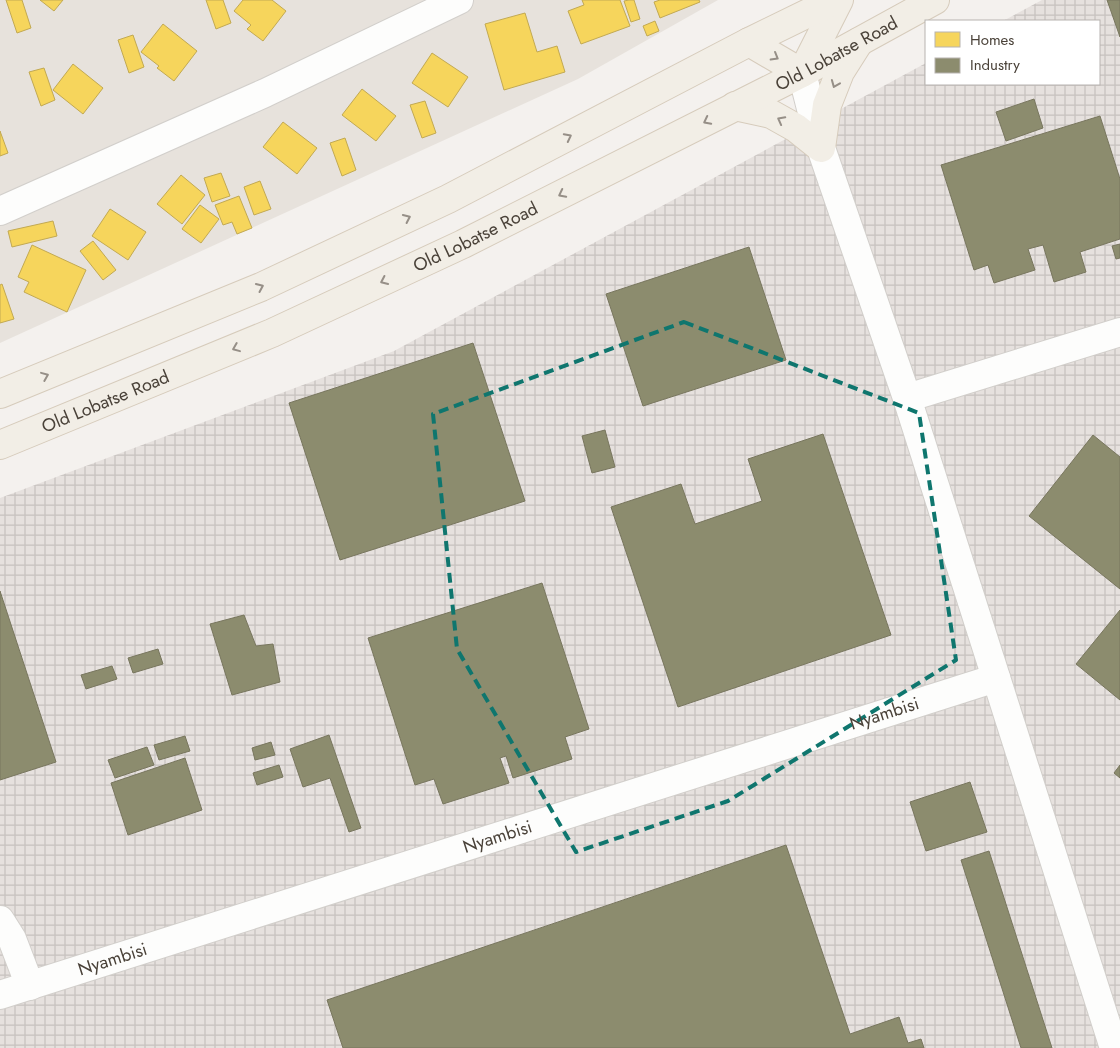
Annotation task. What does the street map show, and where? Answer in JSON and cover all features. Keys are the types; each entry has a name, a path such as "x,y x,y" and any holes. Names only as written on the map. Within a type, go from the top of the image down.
{"main road":[{"path":"0,394 261,287 448,198 749,42 835,0"},
{"path":"749,42 802,72 839,0"},
{"name":"Old Lobatse Road","path":"0,445 280,329 463,244 802,72 935,0"},
{"path":"821,148 827,105 840,72 859,42"},
{"path":"735,106 771,114 796,128 821,148"}],"street":[{"path":"0,211 265,93 449,2"},
{"path":"802,72 821,148 907,398 1114,1048"},
{"path":"907,398 1120,332"},
{"name":"Nyambisi","path":"0,995 996,678"},
{"path":"0,920 12,939 30,986"}],"highlighted area":[{"path":"684,322 919,413 956,660 728,801 576,852 457,649 433,414"}],"shaded area":[{"path":"0,0 718,0 578,79 0,343"},
{"path":"1042,0 1120,0 1120,1048 0,1048 0,498 394,351 925,64 925,85 1100,85 1100,20 1005,20"}],"building: Homes":[{"path":"6,0 22,0 31,28 17,33"},
{"path":"40,0 63,0 54,11"},
{"path":"206,0 223,0 231,23 216,29"},
{"path":"243,0 272,0 286,11 263,41 247,29 251,25 234,11"},
{"path":"582,0 620,0 630,26 581,44 568,11 584,5"},
{"path":"634,0 640,19 631,22 624,1"},
{"path":"660,0 699,0 700,2 660,18 654,2"},
{"path":"525,13 537,52 557,46 565,72 504,90 485,24"},
{"path":"655,21 659,31 647,36 643,26"},
{"path":"163,24 197,51 174,81 141,52"},
{"path":"133,35 144,67 129,73 118,40"},
{"path":"432,53 468,77 448,107 412,83"},
{"path":"73,64 103,88 83,114 53,90"},
{"path":"44,68 55,100 41,106 29,72"},
{"path":"362,89 396,116 376,141 342,115"},
{"path":"425,101 436,133 422,138 410,105"},
{"path":"283,122 317,148 297,174 263,147"},
{"path":"0,131 8,153 0,156"},
{"path":"345,138 356,170 342,176 330,143"},
{"path":"221,173 230,196 212,202 204,178"},
{"path":"181,175 205,195 182,224 157,204"},
{"path":"260,181 271,209 254,215 244,187"},
{"path":"239,196 252,228 237,234 232,222 223,225 215,205"},
{"path":"200,205 219,219 201,243 182,229"},
{"path":"110,209 146,232 128,260 92,236"},
{"path":"53,221 57,236 12,247 8,231"},
{"path":"93,241 116,270 103,280 80,251"},
{"path":"32,245 86,270 67,312 24,292 29,282 18,277"},
{"path":"2,284 14,319 0,323 0,285"}],"building: Industry":[{"path":"1107,0 1120,0 1120,37"},
{"path":"1034,99 1043,128 1006,141 996,112"},
{"path":"1100,116 1120,179 1120,239 1080,252 1086,272 1054,282 1043,245 1028,249 1035,270 994,283 988,265 974,270 941,165"},
{"path":"1120,244 1120,258 1116,259 1112,246"},
{"path":"749,247 786,360 643,406 606,294"},
{"path":"473,343 525,501 340,560 289,403"},
{"path":"605,430 615,467 592,473 582,436"},
{"path":"823,434 891,635 678,707 611,507 681,484 695,524 762,501 748,459"},
{"path":"1093,435 1120,457 1120,589 1029,516"},
{"path":"542,583 589,729 565,737 572,759 513,778 506,756 500,758 509,783 443,804 434,779 415,785 368,638"},
{"path":"0,591 56,762 0,780"},
{"path":"1120,610 1120,700 1076,664"},
{"path":"244,615 256,646 273,644 280,682 232,695 210,624"},
{"path":"158,649 163,664 133,673 128,658"},
{"path":"112,666 117,679 86,689 81,675"},
{"path":"329,735 361,828 349,832 330,778 303,787 290,749"},
{"path":"185,736 190,751 159,760 154,745"},
{"path":"271,742 275,755 255,760 252,748"},
{"path":"147,747 154,765 115,778 108,760"},
{"path":"185,758 202,810 128,835 111,783"},
{"path":"279,765 283,777 257,785 253,773"},
{"path":"1120,765 1120,778 1114,773"},
{"path":"970,782 987,832 926,851 910,802"},
{"path":"786,845 850,1034 899,1017 908,1043 921,1039 924,1048 343,1048 327,1000"},
{"path":"989,851 1052,1048 1021,1048 961,860"}]}
